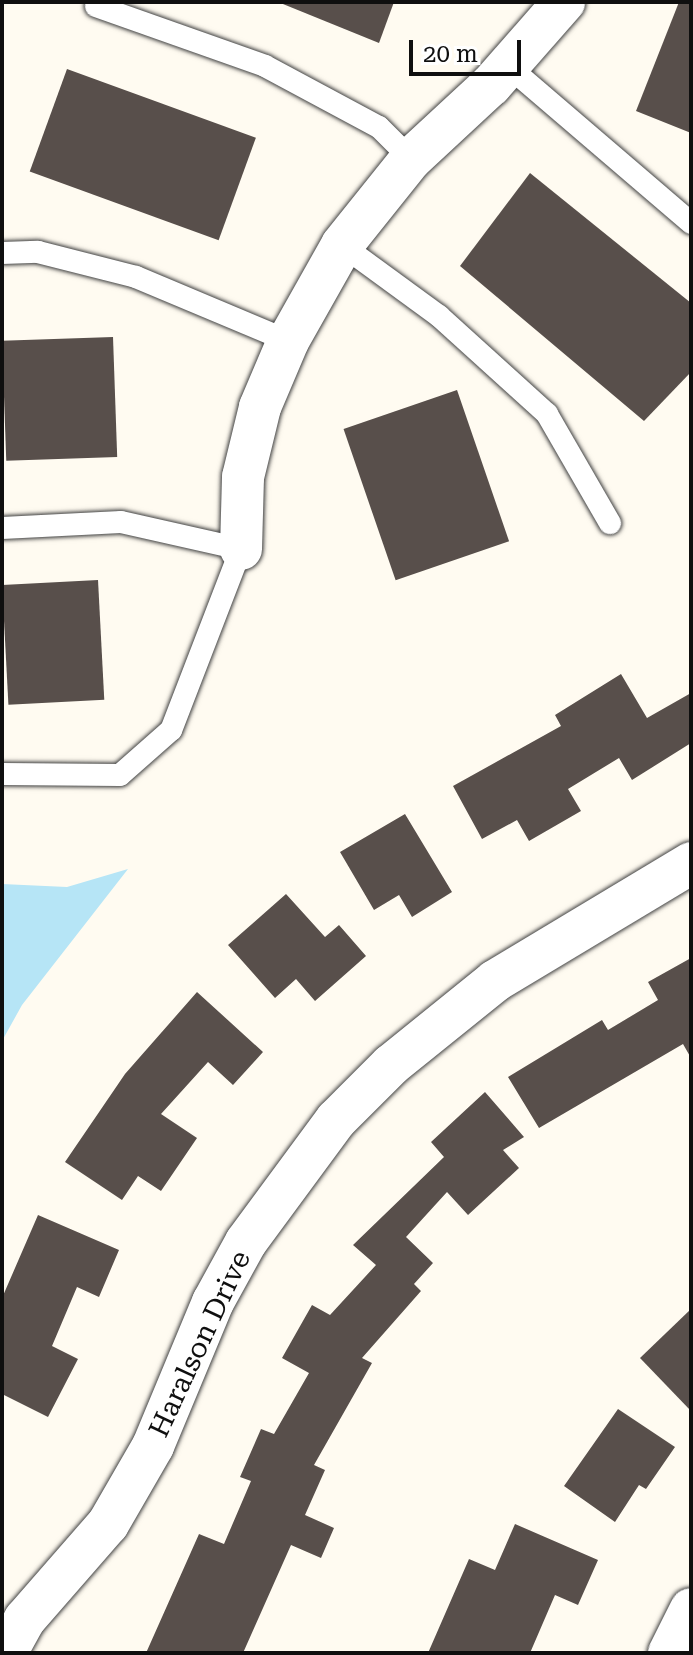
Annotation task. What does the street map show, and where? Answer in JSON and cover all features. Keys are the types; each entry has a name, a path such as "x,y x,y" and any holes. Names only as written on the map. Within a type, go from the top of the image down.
{"street":[{"path":"241,549 243,477 260,407 288,341 342,245 411,159 508,66 564,2"},
{"name":"Haralson Drive","path":"6,1653 25,1619 108,1524 153,1446 213,1302 246,1242 336,1120 391,1065 495,981 691,863"},
{"path":"669,1653 691,1609"}],"lane":[{"path":"96,6 265,66 379,127 411,159"},
{"path":"508,66 691,223"},
{"path":"342,245 439,316 547,414 610,523"},
{"path":"2,253 38,252 136,277 288,341"},
{"path":"2,528 121,522 241,549 171,730 120,775 2,774"}],"water":[{"path":"128,869 22,1005 2,1041 2,884 67,887"}],"building":[{"path":"278,2 394,2 379,43"},
{"path":"679,2 691,2 691,133 636,111"},
{"path":"67,69 256,138 219,240 30,171"},
{"path":"530,173 691,303 691,372 644,421 460,266"},
{"path":"113,337 117,457 6,461 2,341"},
{"path":"457,390 509,541 396,580 344,429"},
{"path":"98,580 104,700 8,705 2,585"},
{"path":"621,674 647,718 691,693 691,743 632,780 619,758 568,789 581,811 529,841 517,820 482,839 453,786 561,726 555,715"},
{"path":"405,814 452,892 412,917 399,895 374,910 340,852"},
{"path":"286,894 325,937 339,925 366,956 315,1001 296,979 275,998 228,945"},
{"path":"691,958 691,1058 683,1044 539,1128 508,1077 602,1020 608,1030 658,1000 648,982"},
{"path":"197,992 263,1052 233,1085 208,1062 161,1114 197,1138 161,1191 138,1176 122,1200 65,1162 125,1074"},
{"path":"485,1092 524,1137 503,1150 519,1168 468,1215 447,1192 406,1237 433,1263 414,1284 421,1291 362,1358 372,1363 314,1465 325,1470 305,1515 334,1528 321,1558 291,1545 243,1653 146,1653 199,1534 224,1544 251,1481 240,1477 261,1429 274,1434 309,1373 282,1358 312,1305 330,1315 376,1265 353,1245 444,1157 431,1142"},
{"path":"38,1215 119,1250 99,1297 77,1287 52,1346 78,1359 48,1417 2,1394 2,1298"},
{"path":"691,1309 691,1411 640,1358"},
{"path":"618,1409 675,1447 646,1489 639,1485 615,1522 564,1486"},
{"path":"515,1524 598,1560 578,1605 555,1595 530,1653 428,1653 469,1559 495,1570"}]}
